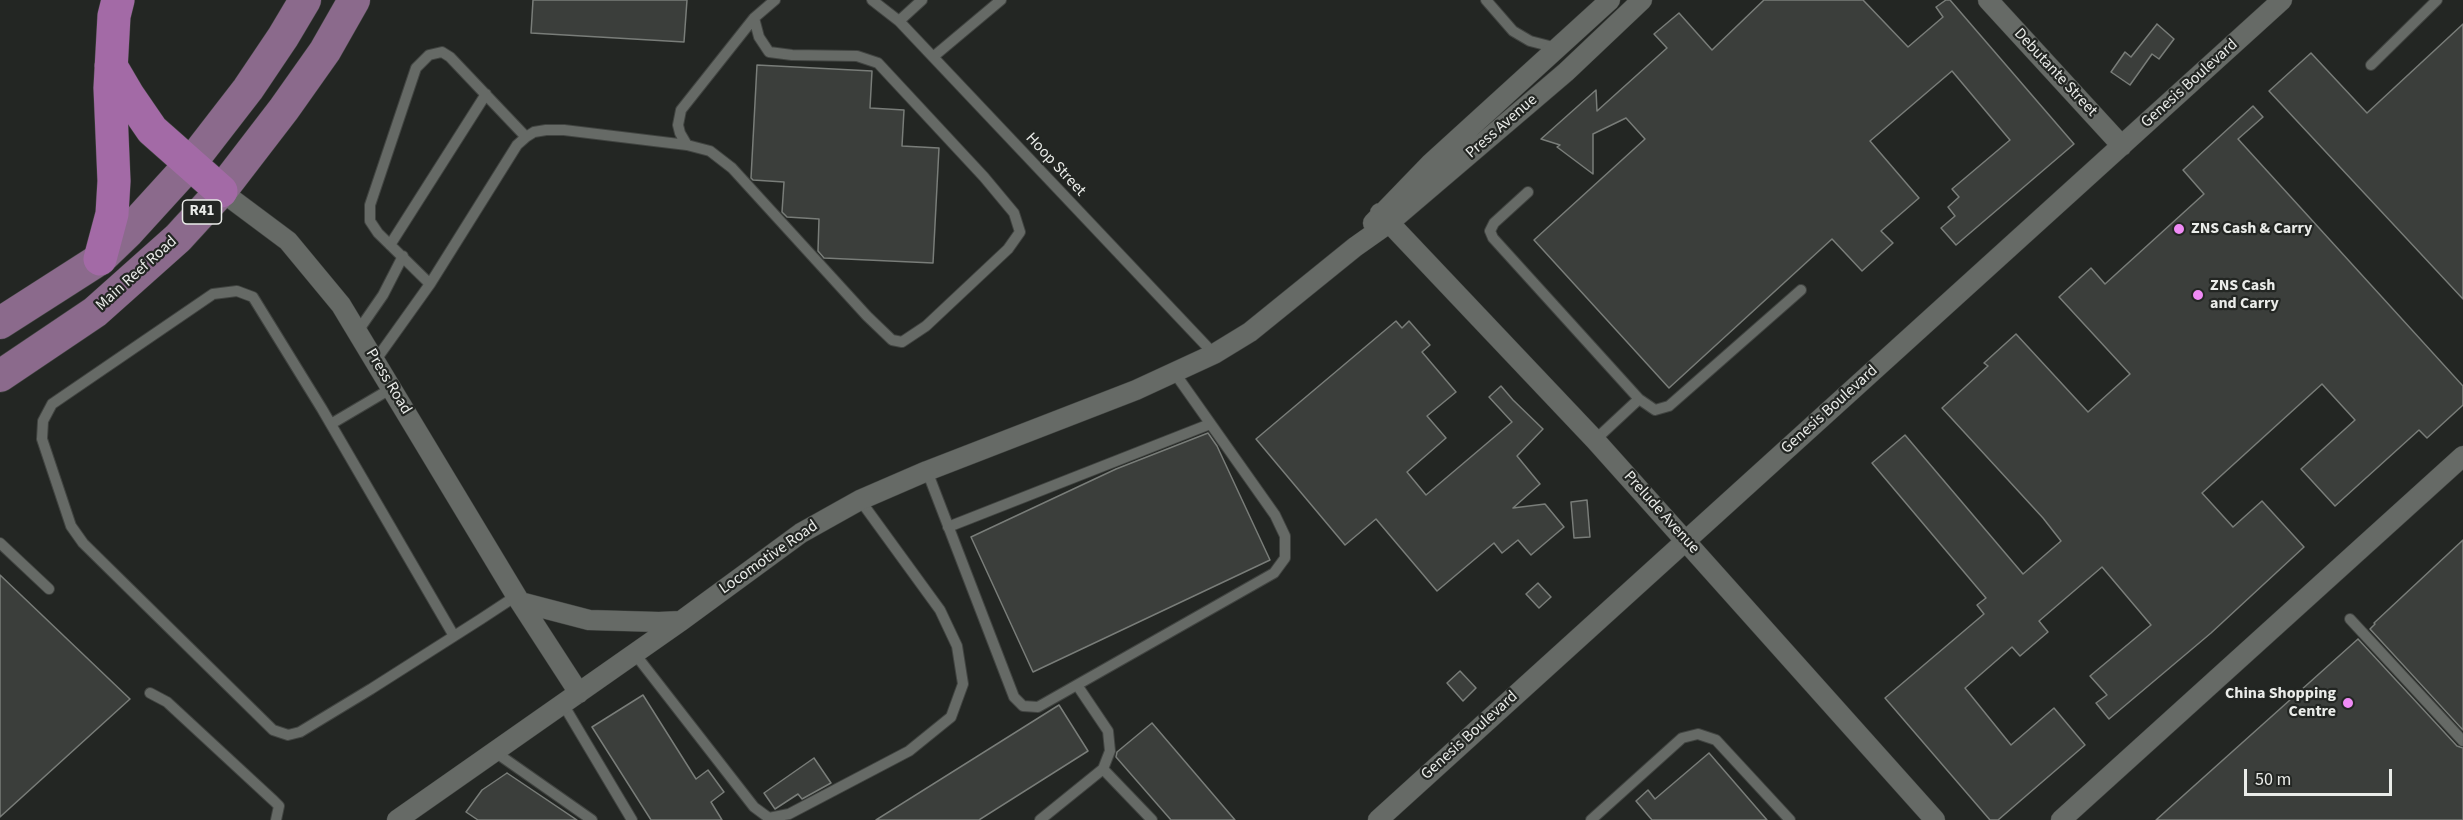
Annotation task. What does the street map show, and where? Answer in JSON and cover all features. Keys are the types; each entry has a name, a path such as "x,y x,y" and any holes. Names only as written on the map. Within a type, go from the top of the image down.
{"highway":[{"path":"100,259 112,214 114,181 111,64 114,16 118,0"},
{"path":"111,64 128,95 152,130 221,191"}],"main road":[{"name":"R41","path":"0,324 100,259 128,232 190,164 248,88 283,37 304,0"},
{"name":"Main Reef Road","path":"0,376 86,318 128,285 178,238 221,191 304,80 354,0"}],"street":[{"name":"Press Avenue","path":"1214,354 1250,332 1355,246 1496,104 1610,0"},
{"name":"Press Avenue","path":"1385,218 1510,120 1642,0"},
{"name":"Debutante Street","path":"1988,0 2122,146"},
{"name":"Genesis Boulevard","path":"1378,820 2282,0"},
{"path":"1496,104 1510,120"},
{"name":"Press Road","path":"221,191 288,242 341,305 518,599 571,699"},
{"name":"Prelude Avenue","path":"1385,218 1596,441 1935,820"},
{"name":"Locomotive Road","path":"397,820 635,654 801,533 860,500 927,471 1136,390 1214,354"},
{"path":"2061,820 2463,456"},
{"path":"518,599 589,620 681,621"}],"lane":[{"path":"687,145 678,125 681,110 754,18 775,0"},
{"name":"Hoop Street","path":"872,0 900,21 1214,354"},
{"path":"900,21 922,0"},
{"path":"983,0 991,9"},
{"path":"933,57 1001,0"},
{"path":"1486,0 1513,32 1530,41 1557,48"},
{"path":"2371,65 2437,0"},
{"path":"375,361 430,284 517,145 534,132 546,130 564,130 687,145 710,152 746,182 808,253 892,340 902,342 926,326 1008,249 1020,232 1014,213 984,177 878,63 857,56 792,55 769,52 759,37 754,18"},
{"path":"430,284 378,233 370,221 370,205 416,68 429,55 442,52 450,57 526,137"},
{"path":"390,245 486,94"},
{"path":"1528,192 1494,223 1490,231 1493,238 1639,399 1655,410 1670,406 1801,290"},
{"path":"358,331 383,294 403,256"},
{"path":"454,636 331,424 253,297 237,291 213,294 52,404 43,421 42,439 71,526 83,543 273,730 288,735 300,732 518,599"},
{"path":"927,471 1014,697 1023,706 1038,707 1274,573 1285,558 1284,536 1275,515 1174,372"},
{"path":"331,424 392,388"},
{"path":"1596,441 1639,399"},
{"path":"948,527 1210,423"},
{"path":"635,654 754,807 769,818 789,814 909,752 951,717 963,684 957,646 940,610 860,500"},
{"path":"0,543 49,590"},
{"path":"2350,618 2463,741"},
{"path":"1040,820 1103,769 1110,751 1108,732 1077,685"},
{"path":"150,693 167,702 274,801 279,807 276,820"},
{"path":"571,699 632,820"},
{"path":"1591,820 1682,738 1698,734 1716,740 1790,820"},
{"path":"495,752 592,820"},
{"path":"1103,769 1152,820"}],"building":[{"path":"533,0 687,0 684,42 531,33"},
{"path":"1764,0 1863,0 1908,47 1943,17 1936,7 1950,0 2074,144 1956,245 1941,228 1955,216 1948,207 1959,197 1952,189 2010,140 1952,71 1870,141 1919,198 1881,231 1893,243 1862,271 1832,239 1669,388 1534,240 1645,139 1626,118 1593,134 1593,174 1557,147 1560,145 1541,139 1596,90 1597,111 1667,48 1654,34 1679,13 1712,50"},
{"path":"2157,24 2174,39 2159,59 2152,54 2130,85 2111,72 2125,52 2131,57"},
{"path":"2463,24 2463,299 2269,91 2311,53 2367,113"},
{"path":"757,65 872,71 870,108 904,110 902,146 939,148 933,263 824,258 818,251 819,219 787,217 782,212 784,182 751,178"},
{"path":"2253,106 2263,117 2238,139 2463,386 2463,405 2427,438 2419,430 2335,506 2301,469 2355,420 2322,384 2202,493 2233,527 2262,501 2304,547 2211,633 2109,719 2096,703 2107,695 2090,676 2151,625 2102,567 2039,621 2048,632 2020,656 2012,647 1965,688 2011,745 2054,708 2085,745 1998,820 1990,820 1885,698 1984,614 1977,605 1986,598 1872,463 1905,435 2023,574 2061,541 2043,518 1942,408 1988,366 1984,363 2016,334 2088,412 2130,374 2059,297 2091,268 2105,284 2204,194 2183,170"},
{"path":"1396,321 1402,328 1409,321 1430,345 1422,352 1456,392 1427,416 1446,438 1407,472 1426,495 1512,422 1489,397 1501,386 1543,429 1517,456 1540,484 1513,508 1545,504 1564,527 1531,555 1518,540 1502,553 1494,543 1437,591 1376,519 1345,545 1256,439"},
{"path":"1208,433 1217,446 1270,560 1033,672 971,537 1116,469"},
{"path":"1587,500 1590,537 1574,538 1571,502"},
{"path":"2463,540 2463,730 2370,629"},
{"path":"0,575 130,699 0,817"},
{"path":"1538,583 1551,597 1539,608 1526,594"},
{"name":"China Shopping Centre","path":"2358,639 2457,746 2463,748 2463,820 2156,820"},
{"path":"1460,671 1476,688 1463,701 1447,683"},
{"path":"643,695 696,779 708,770 724,792 711,802 722,820 651,820 592,727"},
{"path":"1059,705 1088,751 979,820 876,820"},
{"path":"1152,723 1235,820 1171,820 1116,757 1117,752"},
{"path":"1709,753 1767,820 1652,820 1636,801 1648,790 1655,799"},
{"path":"814,758 831,783 802,799 798,794 775,809 764,793"},
{"path":"507,773 577,820 478,820 466,812 482,790"}],"place":[{"name":"ZNS Cash & Carry","path":"2179,229"},
{"name":"ZNS Cash and Carry","path":"2198,295"},
{"name":"China Shopping Centre","path":"2348,703"}]}
